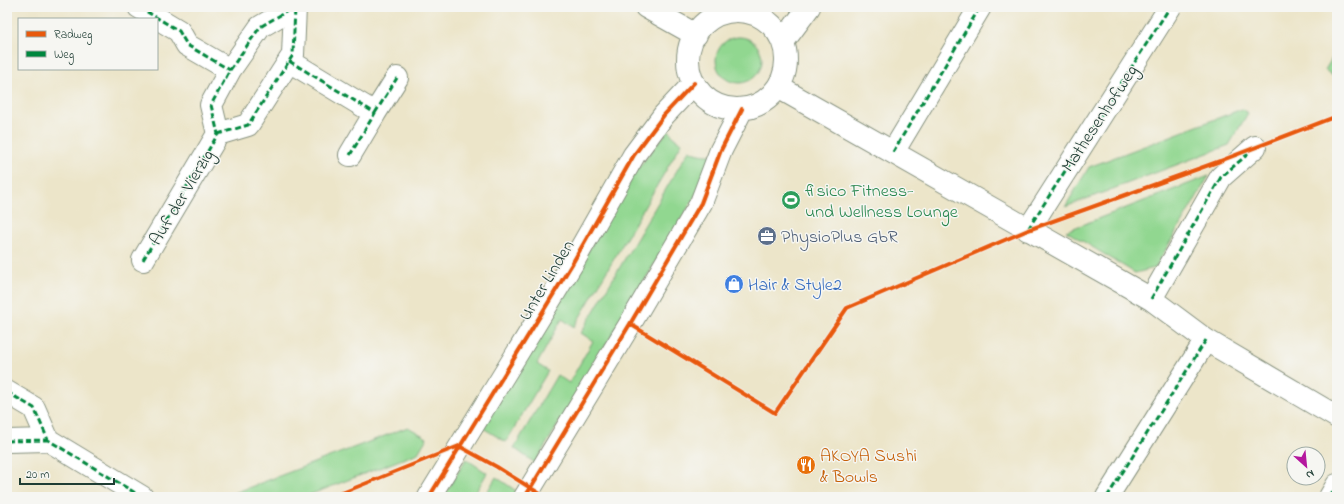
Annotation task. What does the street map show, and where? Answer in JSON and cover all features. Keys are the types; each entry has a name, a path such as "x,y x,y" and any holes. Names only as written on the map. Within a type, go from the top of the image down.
{"street":[{"path":"139,7 157,18"},
{"name":"Auf der Vierzig","path":"218,134 211,105 230,70 260,27 294,7"},
{"name":"Auf der Vierzig","path":"143,260 218,134 248,125 293,55 294,7"},
{"path":"646,7 696,35"},
{"path":"783,42 809,7"},
{"path":"893,152 980,7"},
{"name":"Mathesenhofweg","path":"1028,230 1170,7"},
{"path":"739,9 765,20 775,30 783,42 786,58 785,73 778,87 768,98 756,105 742,109 731,109 720,106 709,100 701,93 694,83 688,59 690,47 696,35 703,26 714,18 739,9"},
{"path":"158,19 179,32 187,45 230,70"},
{"path":"289,61 375,113"},
{"path":"350,155 397,78"},
{"name":"Unter Linden","path":"429,497 564,278 634,155 664,115 694,83"},
{"path":"778,87 1151,299 1206,340 1337,417"},
{"path":"525,497 630,324 701,202 721,150 742,109"},
{"path":"1151,299 1221,177 1255,147"},
{"path":"1107,497 1206,340"},
{"path":"7,392 34,408 48,440"},
{"path":"7,441 48,440 142,497"},
{"path":"1330,497 1337,485"}],"green space":[{"path":"739,37 752,41 758,47 762,60 758,73 752,79 739,83 726,79 720,73 716,60 720,47 726,41"},
{"path":"1337,50 1337,79 1325,70"},
{"path":"1242,109 1248,113 1229,145 1065,207 1089,167"},
{"path":"669,130 674,138 682,143 574,327 562,319 537,364 548,371 506,442 483,428 635,172"},
{"path":"689,150 700,154 712,155 706,178 535,463 514,448 557,375 569,383 593,341 581,333"},
{"path":"1209,176 1155,268 1135,273 1066,231"},
{"path":"408,427 427,438 418,453 304,497 224,497"},
{"path":"466,459 487,473 473,497 443,497"},
{"path":"496,477 518,492 515,497 484,497"}],"marked path":[{"path":"139,7 157,18"},
{"path":"143,260 218,134 211,105 230,70 260,27 294,7"},
{"path":"218,134 248,125 293,55 295,7"},
{"path":"893,152 980,7"},
{"path":"1028,229 1170,7"},
{"path":"158,18 179,31 187,45 230,70"},
{"path":"289,61 375,113 350,155"},
{"path":"375,113 397,78"},
{"path":"1151,299 1221,177 1248,154"},
{"path":"1107,497 1206,340"},
{"path":"7,392 34,408 48,440 142,497"},
{"path":"7,441 48,440"},
{"path":"1330,497 1337,485"}],"cycle path":[{"path":"429,497 572,264 634,155 664,115 694,83"},
{"path":"525,497 630,324 701,203 721,150 742,109"},
{"path":"630,324 775,413 847,308 1028,230 1220,161 1337,116"},
{"path":"459,446 497,467 545,497"},
{"path":"332,497 459,446"}],"place":[{"name":"fisico Fitness- und Wellness Lounge","path":"791,200"},
{"name":"PhysioPlus GbR","path":"767,236"},
{"name":"Hair & Style2","path":"734,284"},
{"name":"AKOYA Sushi & Bowls","path":"806,465"}]}
